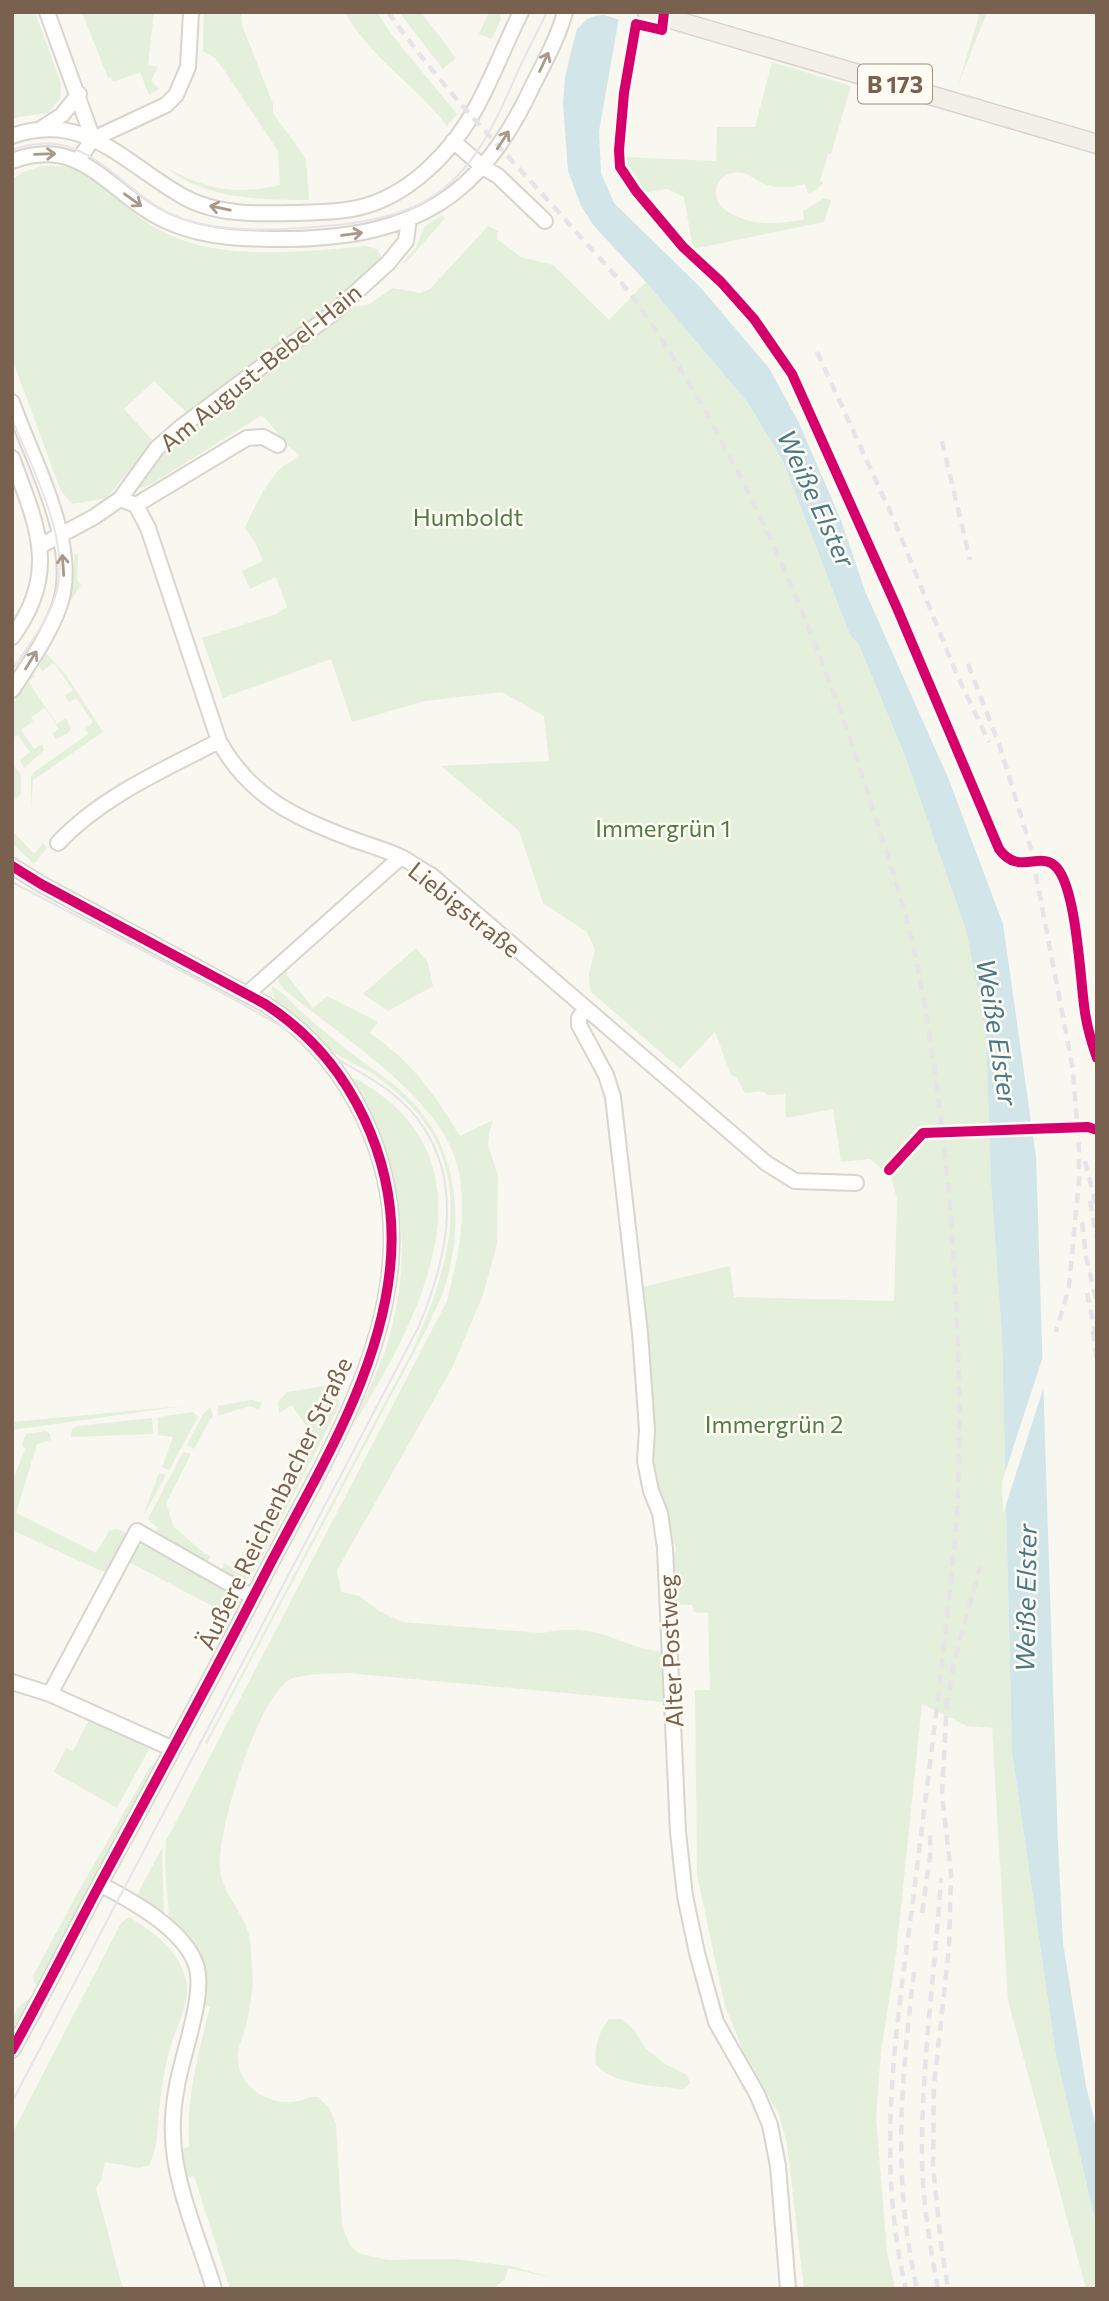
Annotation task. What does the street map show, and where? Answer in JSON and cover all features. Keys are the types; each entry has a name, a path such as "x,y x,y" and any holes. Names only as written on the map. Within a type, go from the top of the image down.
{"main road":[{"name":"B 173","path":"647,12 1097,144"}],"street":[{"path":"47,12 79,94 93,139"},
{"path":"78,160 93,139 166,105 176,95 188,67 191,12"},
{"path":"41,128 64,130 93,139 120,152 186,198 206,205 254,213 360,208 413,183 453,141 478,104 520,12"},
{"path":"12,161 45,153 57,153 78,160 147,211 170,223 223,236 252,239 316,238 380,229 409,219 444,200 483,167 505,139 520,111 565,12"},
{"path":"12,136 41,128 62,115 79,94"},
{"path":"453,141 483,167 498,176 545,221"},
{"name":"Am August-Bebel-Hain","path":"40,545 94,517 123,493 157,448 173,434 332,314 398,251 406,241 409,219"},
{"path":"12,402 57,517 64,590 59,609 12,690"},
{"path":"123,493 136,505 247,438 263,437 278,445"},
{"path":"12,458 29,503 40,545 41,563 34,599 12,637"},
{"name":"Liebigstraße","path":"136,505 148,528 219,741 245,780 264,796 325,829 401,857 431,876 766,1163 795,1181 856,1183"},
{"path":"58,843 94,810 219,741"},
{"path":"247,994 401,857"},
{"name":"Äußere Reichenbacher Straße","path":"12,2050 253,1597 358,1387 387,1295 392,1227 389,1192 378,1150 365,1118 347,1086 327,1059 293,1024 247,994 41,884 13,866"},
{"name":"Alter Postweg","path":"585,1010 579,1018 579,1025 606,1075 613,1097 640,1333 646,1430 645,1461 651,1491 660,1513 665,1548 678,1832 685,1896 716,2022 757,2094 770,2125 778,2166 788,2289"},
{"path":"50,1694 137,1531 253,1597"},
{"path":"12,1682 50,1694 173,1749"},
{"path":"100,1884 139,1906 164,1925 190,1953 197,1967 196,2001 177,2086 174,2160 214,2289"}],"green space":[{"path":"12,12 35,12 61,84 60,99 48,113 12,120"},
{"path":"82,12 154,12 148,65 158,67 151,81 159,89 149,95 140,72 113,82 111,77 108,78"},
{"path":"204,12 241,12 242,25 273,104 273,113 306,159 309,200 252,198 215,192 181,178 165,167 194,181 221,188 249,190 280,185 278,151 215,58 203,51"},
{"path":"345,12 377,12 392,35 457,114 447,126 422,97 367,43"},
{"path":"399,12 421,12 456,58 443,69"},
{"path":"489,12 499,13 501,19 492,39 479,34"},
{"path":"980,12 987,12 958,85"},
{"path":"772,62 851,86 820,181 823,183 815,191 808,193 805,184 773,186 737,172 722,178 717,186 716,196 721,206 734,215 750,221 770,223 804,220 803,211 825,198 831,200 824,222 693,249 684,197 668,189 642,193 626,172 626,157 716,161 717,127 755,127"},
{"path":"41,166 64,166 79,172 91,178 159,230 207,247 233,251 287,252 365,246 377,249 381,256 379,262 310,325 186,412 154,381 124,409 154,442 106,498 72,504 61,491 12,359 12,180 21,173"},
{"path":"442,215 445,218 405,264 403,262 416,248 424,227"},
{"path":"488,226 498,231 497,239 521,257 553,265 609,320 646,282 748,403 783,461 850,635 859,645 905,756 966,930 986,1033 991,1182 1002,1337 1012,1752 1056,2055 1097,2228 1097,2289 1086,2289 1008,2000 992,1728 967,1726 922,1704 896,1955 881,2052 876,2118 887,2252 895,2289 804,2289 787,2144 779,2115 745,2055 725,2006 697,1875 695,1690 710,1690 708,1613 694,1612 692,1605 673,1604 669,1552 676,1552 675,1544 669,1539 650,1467 638,1288 730,1266 734,1297 894,1301 897,1199 891,1176 870,1159 841,1162 833,1109 786,1118 785,1094 768,1095 762,1091 745,1093 737,1078 731,1075 715,1032 680,1069 590,991 589,974 595,950 587,932 543,903 519,831 441,766 549,761 544,716 502,692 425,701 352,722 331,659 223,698 202,638 276,614 287,607 276,577 250,589 242,571 263,561 245,528 252,513 276,474 299,455 286,444 266,419 261,416 150,485 140,488 139,485 156,460 189,429 354,307 368,305 393,288 420,293 430,289"},
{"path":"75,554 78,554 77,579 81,585 68,605"},
{"path":"45,652 66,675 103,732 33,780 31,808 33,773 88,734 85,729 93,722 76,698 69,702 65,696 73,690 54,663 42,671 39,666"},
{"path":"31,672 35,676 28,681 57,724 66,718 71,729 56,739 52,734 59,729 45,708 31,717 33,721 21,730 34,749 42,744 44,750 24,768 20,760 30,752 18,735 12,738 12,706"},
{"path":"12,764 21,774 21,794 12,802"},
{"path":"12,830 32,852 35,853 43,843 47,848 34,864 12,843"},
{"path":"416,948 428,963 433,986 388,1011 363,994"},
{"path":"283,970 288,972 286,974 313,1008 327,996 378,1022 370,1033 399,1056 421,1079 460,1136 493,1120 488,1145 498,1175 497,1244 483,1295 452,1368 337,1570 341,1592 359,1596 379,1611 402,1622 542,1633 560,1630 587,1631 661,1651 665,1663 663,1702 347,1673 295,1678 289,1680 277,1692 264,1712 241,1767 232,1797 225,1825 220,1868 227,1891 249,1935 251,1997 238,2057 243,2077 253,2089 266,2098 290,2102 318,2097 329,2108 336,2123 342,2226 350,2245 358,2253 388,2260 454,2259 511,2266 553,2278 508,2268 505,2279 493,2289 230,2289 194,2176 187,2178 182,2149 189,2147 191,2094 210,2007 201,2004 204,1977 199,1956 188,1937 169,1917 166,1841 447,1301 458,1252 462,1218 458,1168 448,1142 432,1117 386,1070 285,990 279,982 279,975"},
{"path":"272,986 324,1031 399,1089 430,1124 449,1167 454,1191 455,1239 443,1292 426,1330 207,1744 205,1743 411,1353 436,1290 450,1224 450,1191 443,1159 429,1129 406,1101 388,1085 335,1053 279,1004 273,997"},
{"path":"350,1076 398,1110 426,1150 438,1194 435,1241 422,1290 402,1338 352,1427 389,1338 401,1268 401,1235 398,1203 381,1140"},
{"path":"325,1386 335,1389 340,1404 255,1570 250,1578 237,1579 222,1570 224,1563 242,1573 303,1452 296,1440 309,1430 292,1405 279,1413 278,1402 287,1392"},
{"path":"251,1400 262,1403 259,1409 249,1406 218,1416 218,1406"},
{"path":"183,1406 169,1408 12,1430 12,1422"},
{"path":"211,1407 213,1418 194,1449 187,1445 203,1414"},
{"path":"193,1412 198,1417 169,1470 162,1467 173,1437 158,1435 158,1417"},
{"path":"152,1418 153,1434 71,1437 72,1429 78,1426"},
{"path":"46,1431 51,1440 37,1444 16,1513 96,1553 109,1531 117,1529 126,1533 127,1537 111,1573 12,1530 12,1482 25,1449 22,1445 26,1434"},
{"path":"183,1452 191,1454 166,1503 174,1527 205,1554 211,1556 207,1562 153,1533 158,1528 148,1519"},
{"path":"159,1473 166,1475 144,1513"},
{"path":"146,1543 235,1594 234,1601 225,1615 125,1560 131,1550"},
{"path":"92,1714 150,1747 117,1808 54,1772 66,1748 73,1751"},
{"path":"156,1761 37,1985 33,1976 77,1894 147,1772"},
{"path":"162,1848 164,1914 137,1895"},
{"path":"129,1917 156,1936 177,1959 186,1979 187,1995 165,2068 157,2139 152,2159 149,2165 139,2168 105,2162 101,2180 96,2188 123,2289 12,2289 12,2134 121,1923"},
{"path":"32,1997 12,2036 15,2013"},
{"path":"609,2019 622,2019 634,2030 646,2049 665,2064 687,2075 690,2083 684,2089 637,2084 615,2077 596,2065 598,2041"}],"water":[{"name":"Weiße Elster","path":"581,12 620,12 599,131 601,173 614,203 700,287 769,368 798,421 841,520 865,591 949,780 1003,924 1036,1157 1063,1943 1086,2086 1097,2131 1097,2228 1056,2055 1012,1752 1002,1337 991,1182 986,1033 966,930 905,756 859,645 850,635 783,461 748,403 646,282 594,226 581,206 568,171 563,103 565,77"}],"pier":[{"path":"578,12 624,12 624,21 604,15 595,16 587,19 572,34"},
{"path":"1047,1344 1048,1374 1003,1514 1002,1482"}],"tram line":[{"path":"12,150 37,144 60,145 79,151 97,161 150,202 170,214 200,224 235,229 286,229 380,218 429,199 448,185 465,167 492,127 547,12"},
{"path":"12,419 40,484 59,556 59,579 54,600 46,618 12,670"},
{"path":"12,882 241,1003 389,1091 414,1114 424,1128 444,1176 447,1201 443,1252 419,1326 12,2102"}],"railway":[{"path":"388,12 453,95 628,290 708,416 771,540 824,667 869,797 909,929 933,1055 947,1178 956,1302 959,1430 958,1495 949,1602 900,1997 892,2094 892,2191 906,2289"},
{"path":"817,352 894,520 957,675 989,742"},
{"path":"942,441 970,560"},
{"path":"968,664 1000,747 1031,849 1073,1070 1079,1179 1069,1287 1056,1332"},
{"path":"1085,1161 1097,1210"},
{"path":"1090,1201 1097,1237"},
{"path":"1082,1222 1086,1257 1097,1303"},
{"path":"1087,1293 1097,1341"},
{"path":"1093,1331 1097,1363"},
{"path":"946,1707 955,1658 980,1567"},
{"path":"947,1699 942,1794 951,1874 949,1948 934,2085 933,2166 948,2289"},
{"path":"922,1913 930,1857 930,1833"},
{"path":"938,2289 927,2225 922,2125 941,1878"},
{"path":"914,1972 905,2053 901,2130 904,2208 917,2289"}],"cycle path":[{"path":"664,12 662,30 636,24 624,93 620,167 636,191 683,247 721,282 754,319 792,374 897,608 999,849 1014,861 1051,863 1063,879 1073,913 1086,1019 1097,1058"},
{"path":"12,866 265,1004 296,1027 323,1054 346,1085 364,1118 378,1154 387,1192 391,1230 390,1269 383,1309 373,1349 342,1426 225,1652 12,2050"},
{"path":"889,1170 923,1133 1088,1127 1097,1130"}],"park label":[{"name":"Humboldt","path":"468,516"},
{"name":"Immergrün 1","path":"663,827"},
{"name":"Immergrün 2","path":"774,1423"}]}
